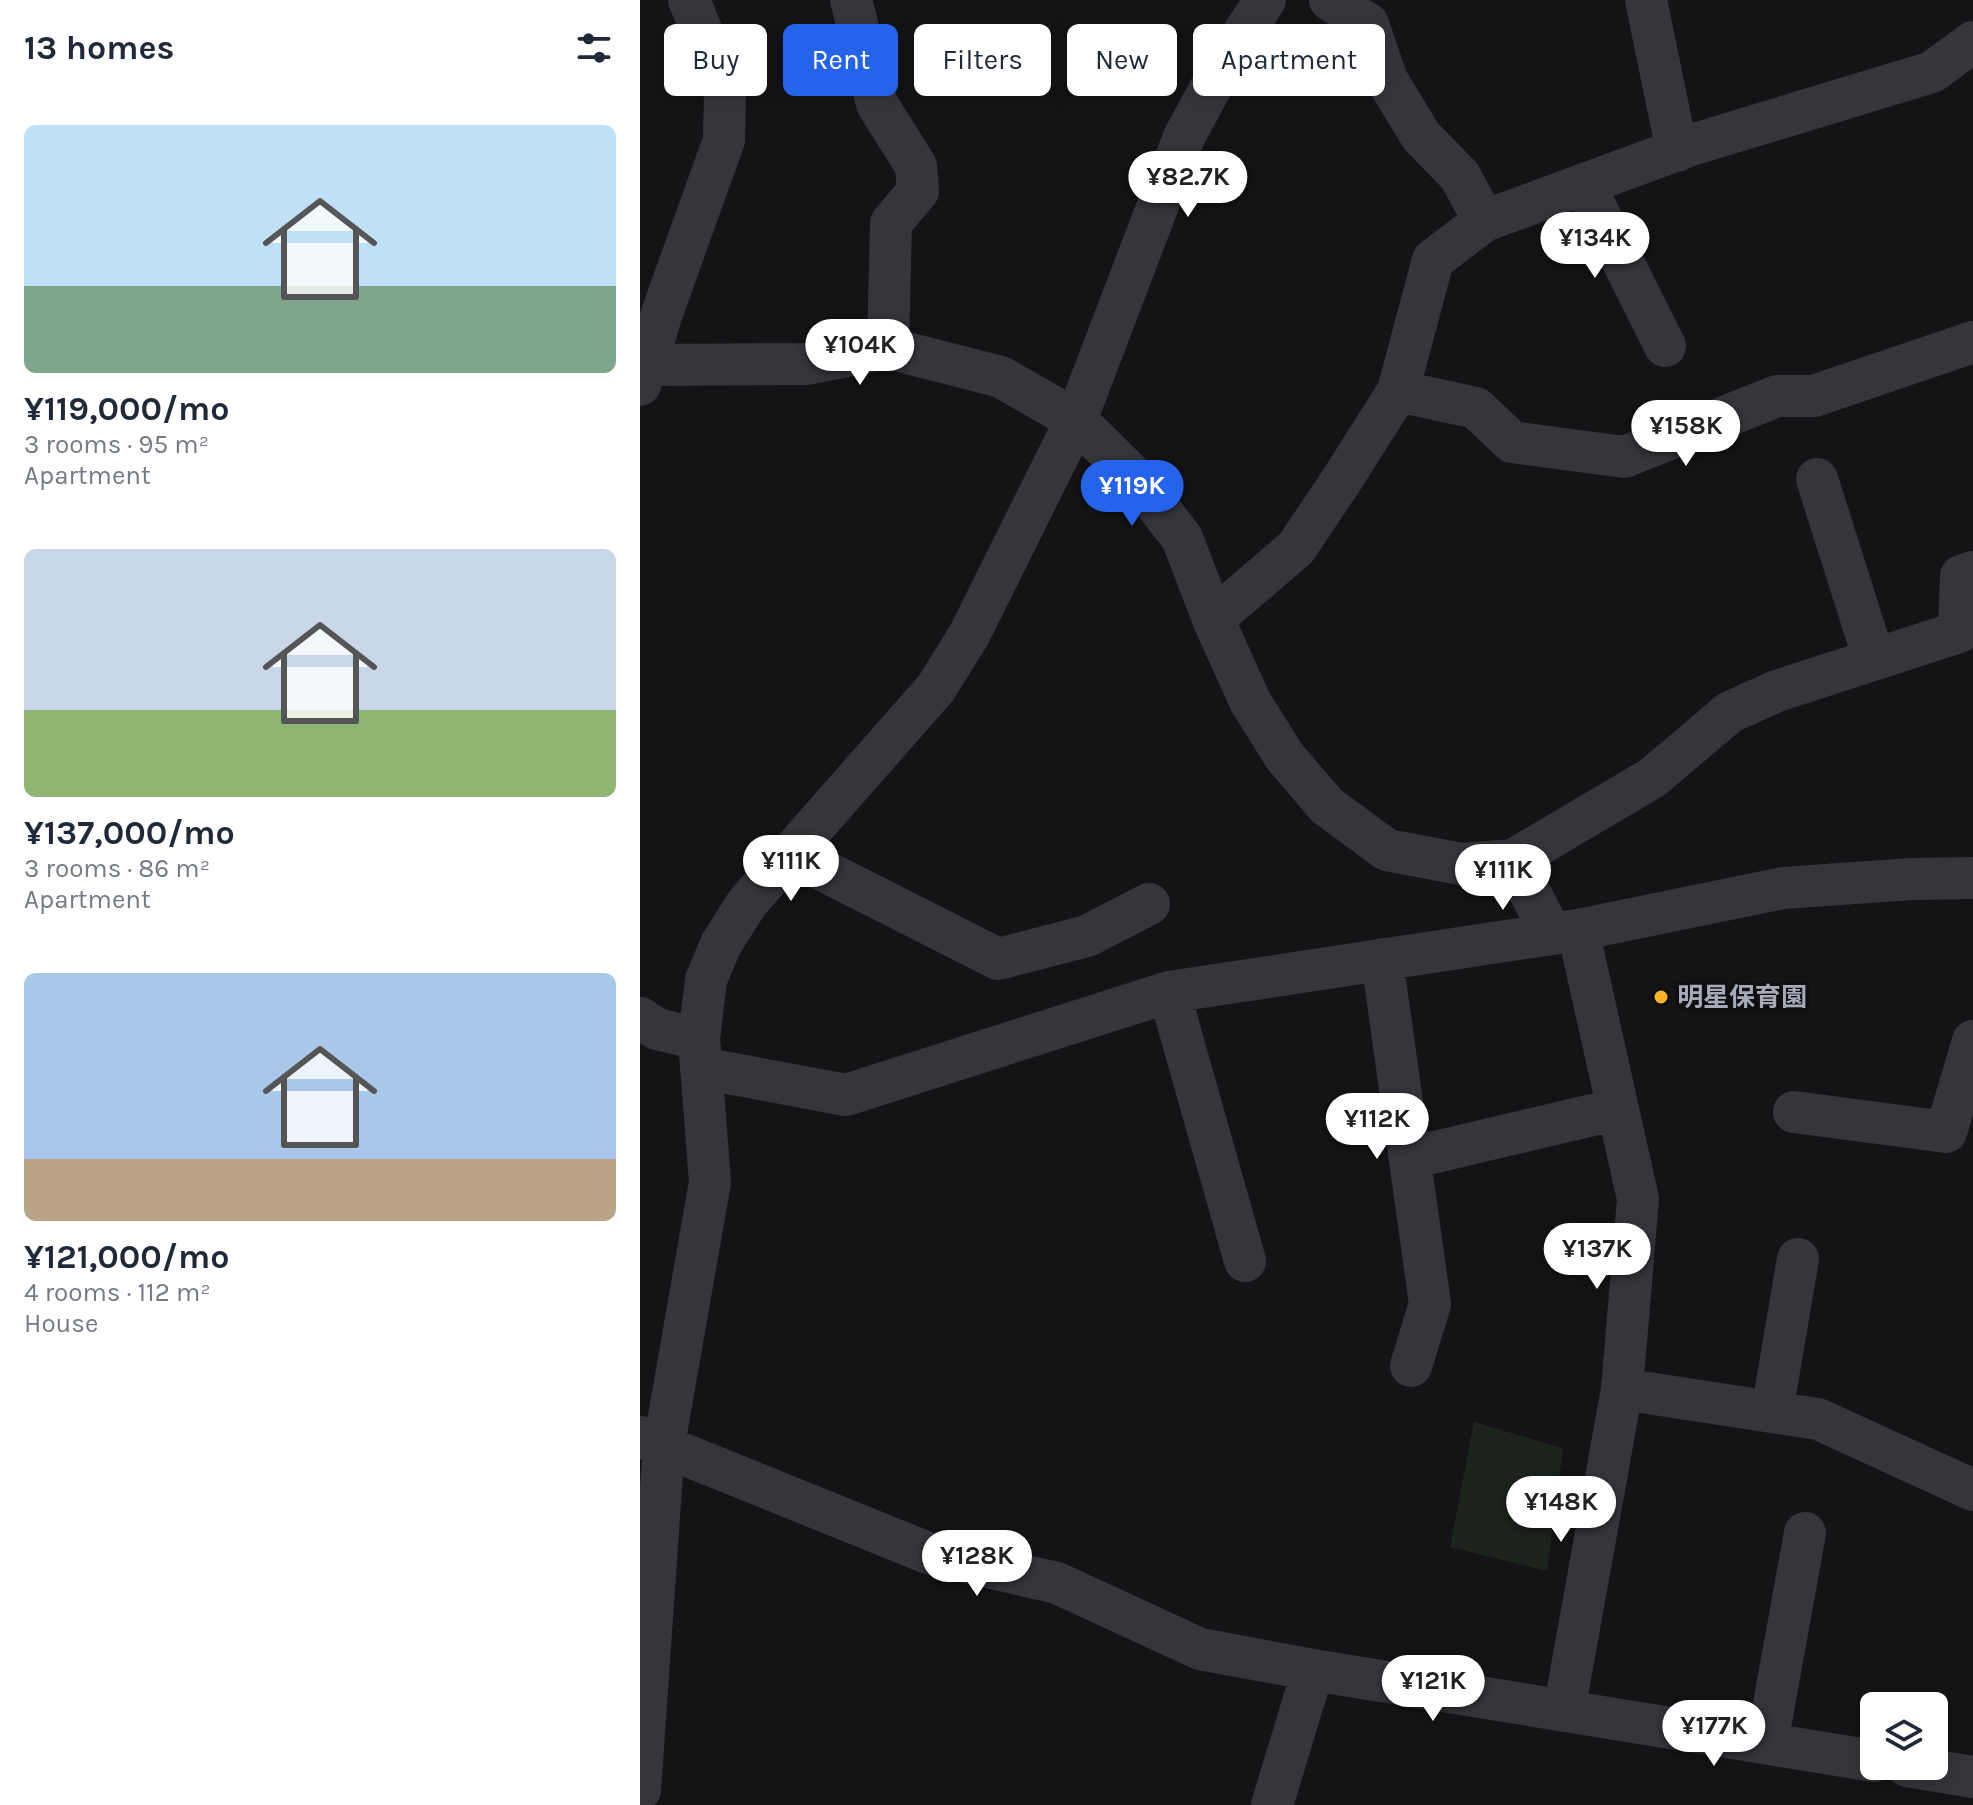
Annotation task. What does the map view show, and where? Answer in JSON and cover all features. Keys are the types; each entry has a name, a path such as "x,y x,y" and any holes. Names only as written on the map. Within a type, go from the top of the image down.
{"street":[{"path":"689,0 725,89 724,140 643,375 807,364 888,348 1001,377 1076,420 1137,480 1182,538 1213,619 1250,701 1285,757 1327,806 1387,850 1461,864 1513,860 1652,778 1730,712 1777,691 1959,632 1961,576 1973,572"},
{"path":"851,0 877,104 916,166 918,191 891,223 888,348"},
{"path":"640,1790 652,1441 710,1182 700,1054 706,980 721,944 747,903 936,688 969,635 1076,420 1184,137 1224,63 1265,0"},
{"path":"1330,0 1368,24 1387,80 1421,136 1460,176 1484,221"},
{"path":"1646,0 1677,151"},
{"path":"1213,619 1296,548 1398,391 1433,260 1484,221 1677,151 1932,72 1973,42"},
{"path":"1584,184 1665,346"},
{"path":"1398,391 1476,408 1512,442 1624,457 1777,396 1814,396 1973,342"},
{"path":"1817,479 1874,659"},
{"path":"791,854 998,959 1087,936 1149,904"},
{"path":"1513,860 1565,932 1618,1109 1638,1199 1622,1389 1564,1711"},
{"path":"640,1018 700,1054 846,1095 1169,992 1565,932 1783,888 1973,878"},
{"path":"1382,959 1430,1304 1411,1366"},
{"path":"1169,992 1245,1261"},
{"path":"1794,1112 1946,1132 1972,1049"},
{"path":"1410,1158 1618,1109"},
{"path":"1772,1412 1798,1259"},
{"path":"1622,1389 1818,1419 1973,1490"},
{"path":"652,1441 928,1553 1057,1583 1200,1649 1860,1759"},
{"path":"1767,1743 1805,1533"},
{"path":"1272,1805 1313,1670"},
{"path":"1948,1773 1973,1777"}],"shaded area":[{"path":"1474,1422 1563,1448 1547,1571 1450,1547"}],"place":[{"name":"明星保育園","path":"1661,997"}]}
